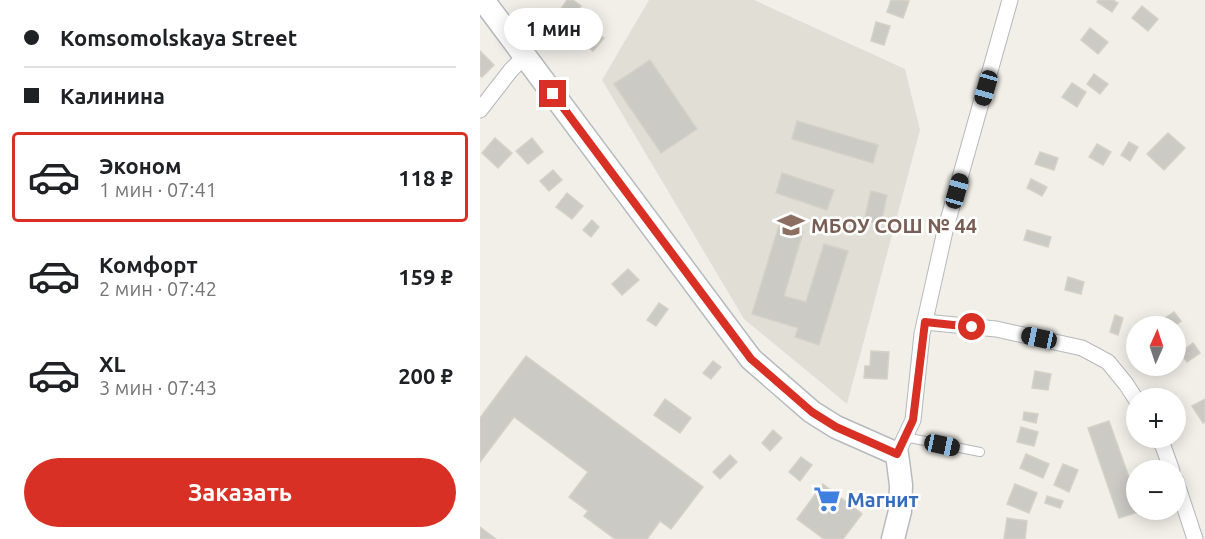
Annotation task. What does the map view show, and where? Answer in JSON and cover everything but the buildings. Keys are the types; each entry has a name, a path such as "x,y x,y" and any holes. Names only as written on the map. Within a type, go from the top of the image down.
{"street":[{"path":"483,0 751,359 812,412 836,427 901,446"},
{"path":"893,539 901,502 901,446 913,420 925,322 945,231 1010,0"},
{"path":"480,110 525,56"},
{"path":"925,322 996,329 1082,348 1108,362 1129,388"},
{"path":"1186,512 1195,539"}],"lane":[{"path":"901,446 980,452"}],"shaded area":[{"name":"МБОУ СОШ № 44","path":"649,0 754,0 905,69 920,130 847,404 744,319 602,80"}],"place":[{"name":"МБОУ СОШ № 44","path":"791,225"},
{"name":"Магнит","path":"827,499"}],"route":[{"path":"553,94 751,359 812,412 836,427 897,454 913,420 925,322 972,327"}]}
